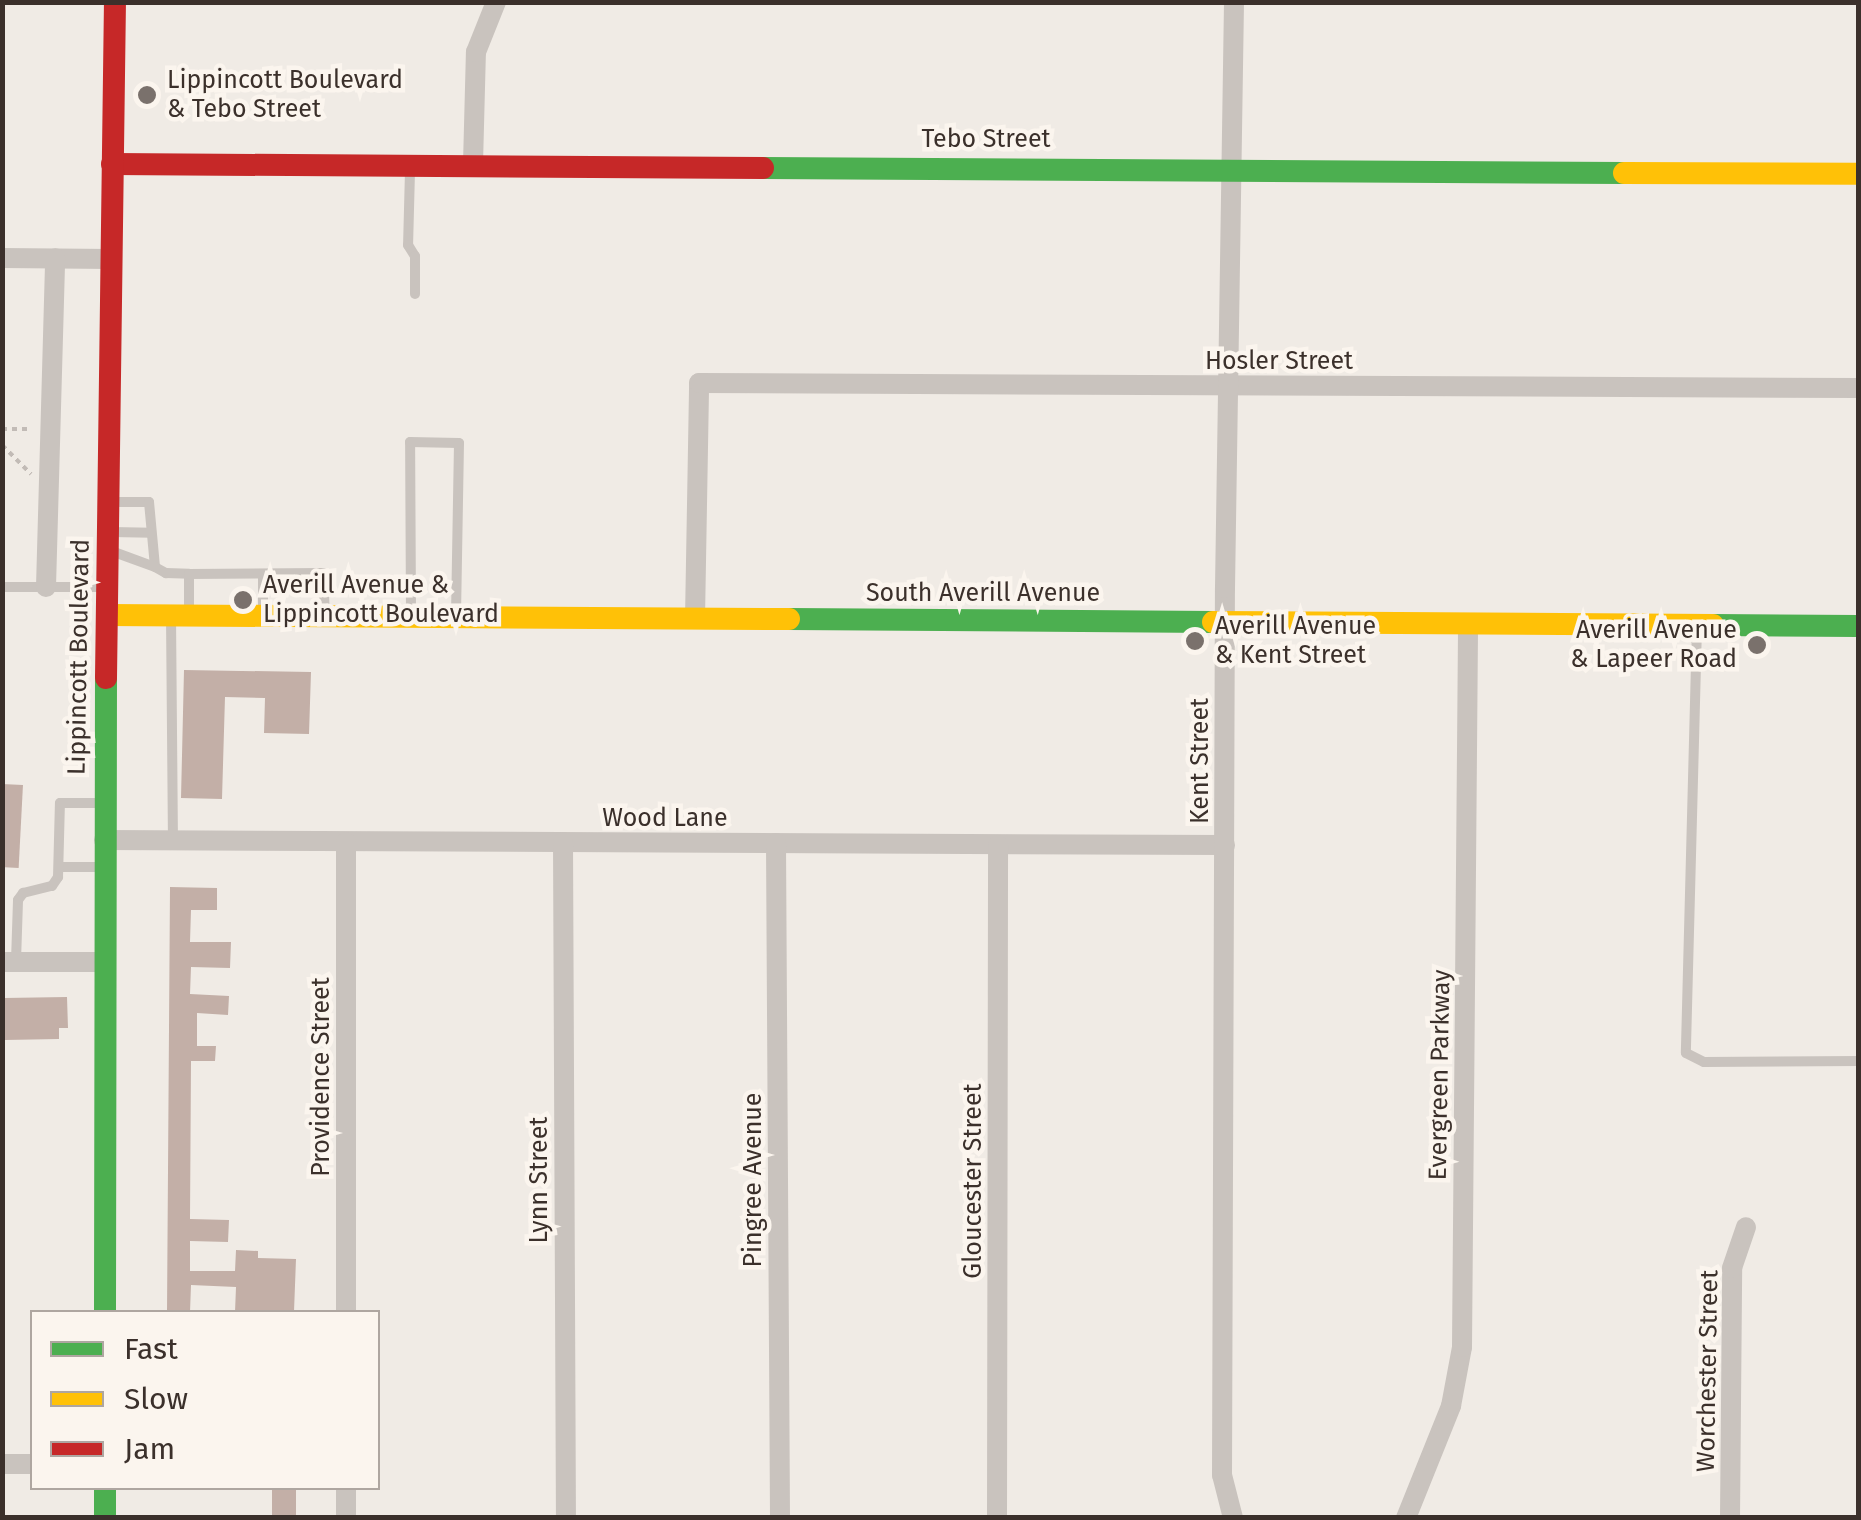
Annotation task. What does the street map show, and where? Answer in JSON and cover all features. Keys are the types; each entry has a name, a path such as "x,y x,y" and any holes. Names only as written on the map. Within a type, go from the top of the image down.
{"street":[{"name":"Lippincott Boulevard","path":"105,1310 104,802 115,2"},
{"path":"473,164 476,52 496,2"},
{"name":"Kent Street","path":"1233,1518 1222,1476 1225,622 1234,2"},
{"name":"Tebo Street","path":"112,164 1232,167 1858,174"},
{"path":"2,258 111,260"},
{"path":"46,587 56,258"},
{"name":"Hosler Street","path":"695,619 699,382 1858,388"},
{"name":"South Averill Avenue","path":"107,615 1858,626"},
{"name":"Evergreen Parkway","path":"1409,1516 1451,1406 1462,1347 1468,624"},
{"name":"Wood Lane","path":"104,840 1226,845"},
{"name":"Providence Street","path":"346,842 346,1310"},
{"name":"Lynn Street","path":"563,842 566,1518"},
{"name":"Pingree Avenue","path":"776,843 780,1518"},
{"name":"Gloucester Street","path":"997,1518 998,846"},
{"path":"9,962 104,962"},
{"name":"Worchester Street","path":"1730,1518 1732,1268 1746,1227"},
{"path":"2,1464 30,1464"},
{"path":"105,1490 105,1518"},
{"path":"346,1490 346,1518"}],"lane":[{"path":"410,165 408,246 415,256 414,294"},
{"path":"411,617 410,442 459,443 456,617"},
{"path":"109,502 149,502 154,567"},
{"path":"109,541 151,533"},
{"path":"109,541 166,574 323,574 325,616"},
{"path":"173,842 180,616 189,574"},
{"path":"263,574 263,616"},
{"path":"2,587 108,587"},
{"path":"1697,626 1686,1053 1704,1062 1858,1061"},
{"path":"9,962 18,900 23,893 52,886 59,867 60,803 104,802"},
{"path":"59,867 104,867"}],"path":[{"path":"2,429 32,429"},
{"path":"2,445 32,474"}],"building":[{"path":"184,670 311,672 309,734 264,733 265,698 225,697 222,799 181,798"},
{"path":"2,784 23,785 19,868 2,867"},
{"path":"170,887 217,888 217,910 191,910 190,942 231,942 230,968 191,967 190,994 229,996 228,1015 197,1013 197,1046 216,1046 215,1061 191,1061 190,1219 229,1220 228,1242 190,1241 190,1271 235,1271 236,1250 258,1251 258,1258 296,1259 294,1310 235,1310 236,1287 191,1285 190,1310 167,1310"},
{"path":"67,997 68,1028 59,1028 59,1039 5,1040 4,998"},
{"path":"272,1490 296,1490 296,1518 272,1518"}],"traffic: fast":[{"path":"763,168 1624,173"},
{"path":"789,619 1213,622"},
{"path":"1713,625 1858,626"},
{"path":"105,1310 106,678"},
{"path":"105,1490 105,1518"}],"traffic: slow":[{"path":"1624,173 1858,174"},
{"path":"107,615 789,619"},
{"path":"1213,622 1713,625"}],"traffic: jam":[{"path":"106,678 115,2"},
{"path":"112,164 763,168"}],"place":[{"name":"Lippincott Boulevard & Tebo Street","path":"147,95"},
{"name":"Averill Avenue & Lippincott Boulevard","path":"243,600"},
{"name":"Averill Avenue & Kent Street","path":"1195,641"},
{"name":"Averill Avenue & Lapeer Road","path":"1757,645"}]}
